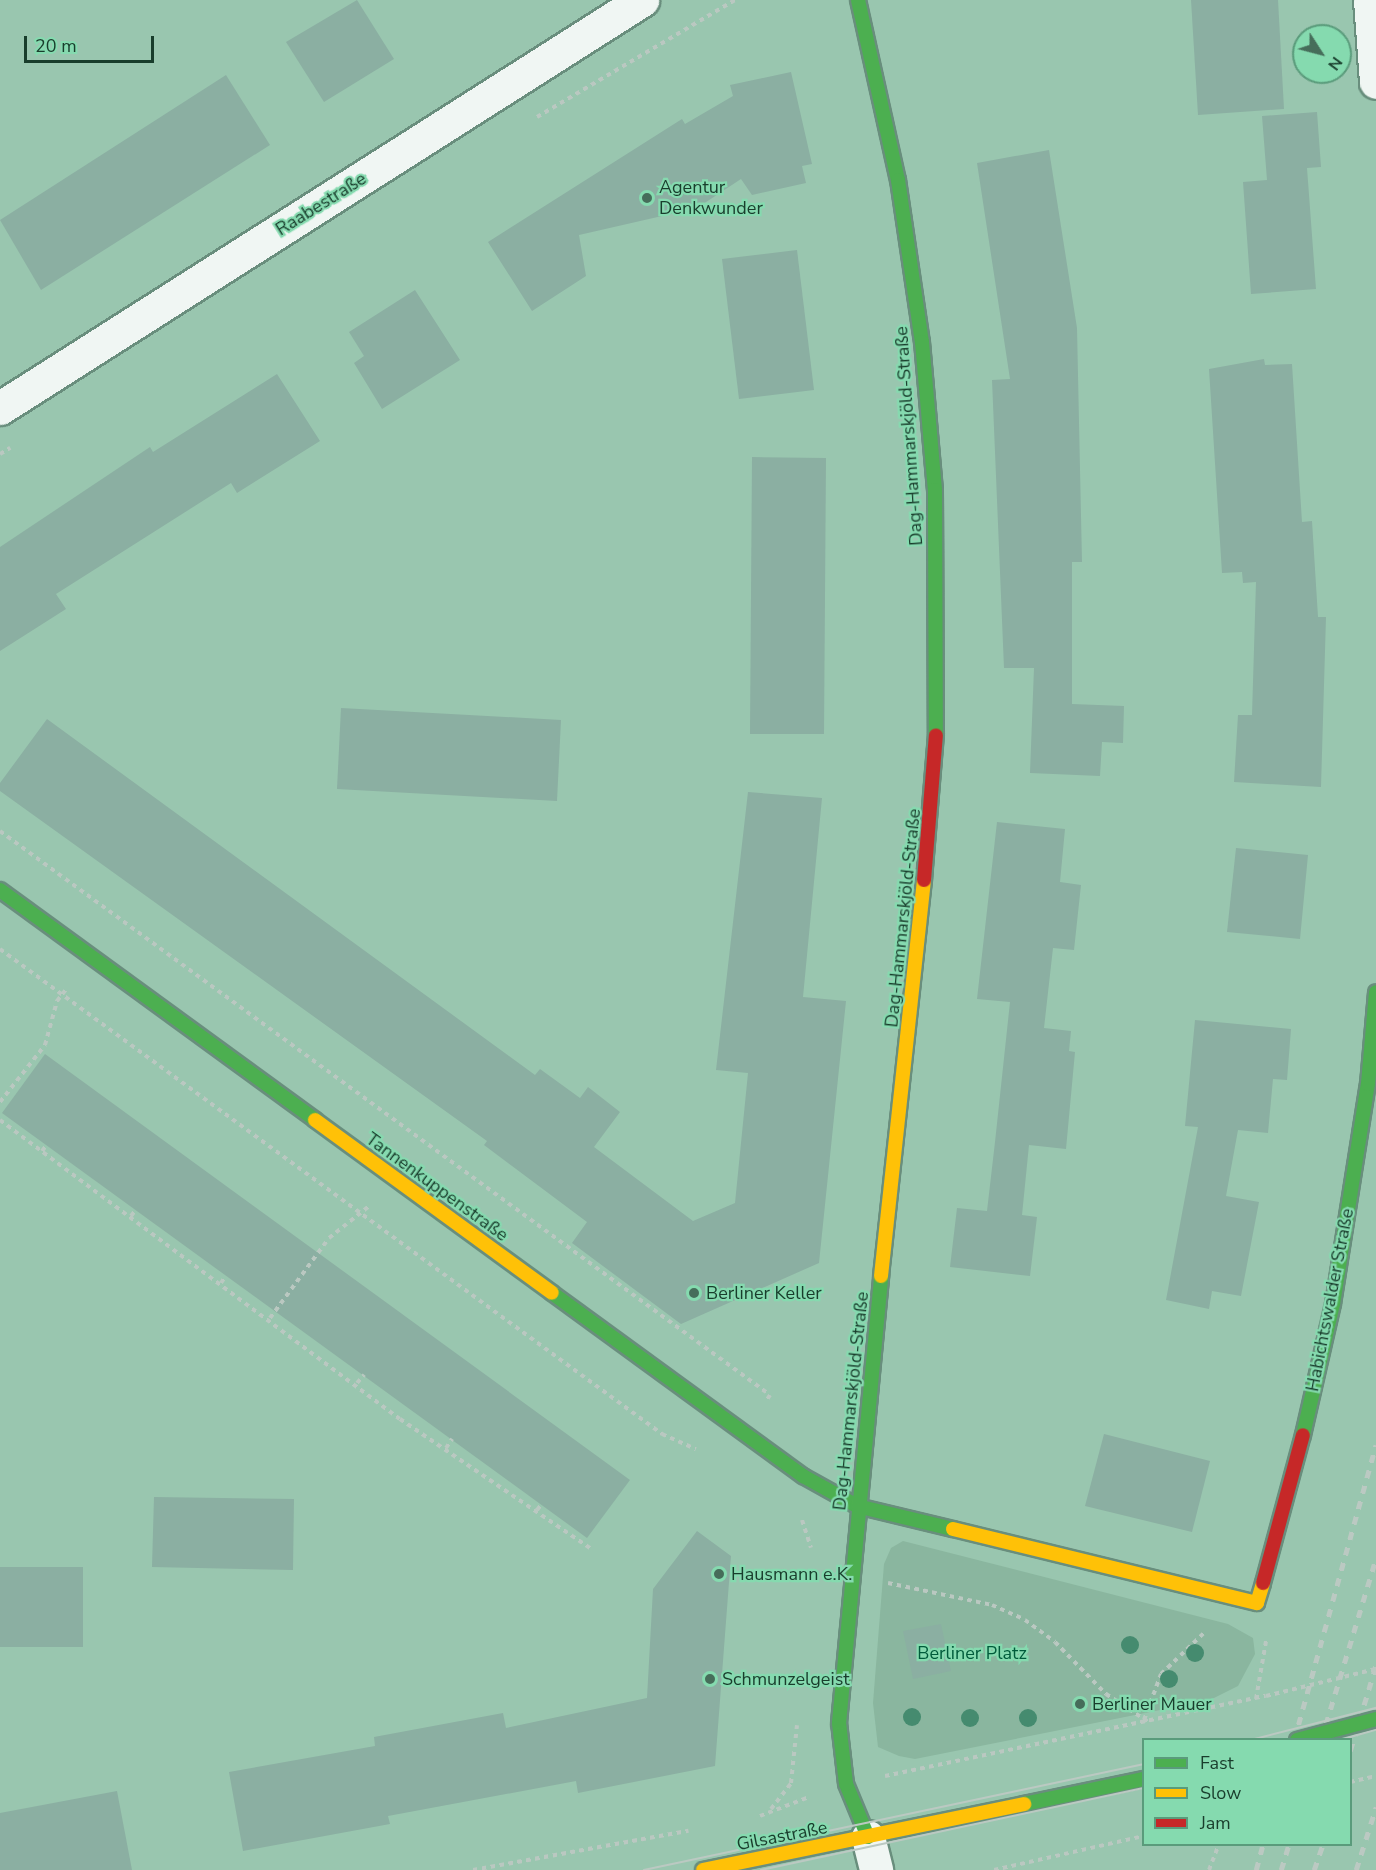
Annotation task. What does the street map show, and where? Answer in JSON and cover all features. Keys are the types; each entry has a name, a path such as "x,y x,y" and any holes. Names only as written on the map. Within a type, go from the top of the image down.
{"street":[{"name":"Raabestraße","path":"0,408 642,0"},
{"name":"Dag-Hammarskjöld-Straße","path":"858,0 898,180 922,342 935,490 938,623 935,775 849,1575 839,1723 846,1784 868,1837"},
{"path":"1370,0 1376,82"},
{"name":"Tannenkuppenstraße","path":"0,890 803,1476 857,1506"},
{"name":"Habichtswalder Straße","path":"1242,1599 1257,1603 1284,1517 1333,1304 1368,1084 1376,992"},
{"path":"857,1506 1242,1599"},
{"path":"1305,1738 1376,1719"},
{"path":"876,1870 868,1837 1142,1779"},
{"name":"Gilsastraße","path":"703,1870 868,1837"}],"path":[{"path":"0,831 770,1395 742,1431"},
{"path":"0,950 662,1434 702,1452"},
{"path":"0,1102 45,1045 62,995"},
{"path":"0,1120 446,1448 593,1550"},
{"path":"42,1151 46,1146"},
{"path":"131,1216 135,1210"},
{"path":"270,1318 329,1238 362,1215"},
{"path":"221,1283 225,1277"},
{"path":"357,1383 364,1374"},
{"path":"446,1448 452,1439"},
{"path":"537,1510 541,1505"},
{"path":"800,1515 815,1563 849,1575 992,1605 1025,1620 1055,1642 1106,1694 1150,1724"},
{"path":"1144,1720 1161,1674 1242,1599"},
{"path":"1256,1699 1266,1641"},
{"path":"911,1772 1150,1724 1376,1669"},
{"path":"1352,1782 1376,1776"},
{"path":"754,1819 803,1799"},
{"path":"473,1870 696,1830"},
{"path":"994,1870 1142,1836"},
{"path":"1209,1870 1218,1846"}],"green space":[{"name":"Berliner Platz","path":"903,1541 1228,1624 1253,1638 1255,1654 1238,1686 1210,1700 915,1759 899,1756 878,1747 873,1703 884,1564 891,1548"}],"building":[{"path":"357,0 394,59 324,102 286,42"},
{"path":"1191,0 1278,0 1284,109 1198,115"},
{"path":"791,72 812,164 802,166 806,183 752,195 741,179 697,208 579,235 586,276 532,311 488,242 682,119 685,124 733,96 730,85"},
{"path":"226,75 270,145 41,290 0,220"},
{"path":"1317,112 1321,167 1307,168 1316,289 1251,294 1243,182 1267,180 1262,116"},
{"path":"1049,150 1077,328 1082,562 1072,562 1072,704 1124,706 1123,743 1102,742 1100,776 1030,773 1034,668 1004,668 992,380 1010,379 977,163"},
{"path":"797,250 814,390 739,399 722,259"},
{"path":"415,290 460,360 382,409 354,363 364,356 349,332"},
{"path":"1264,359 1265,365 1292,364 1302,522 1312,521 1318,617 1326,617 1321,787 1234,782 1238,715 1252,715 1256,582 1243,583 1242,572 1222,573 1209,369"},
{"path":"277,374 320,441 237,493 231,483 56,594 66,609 0,651 0,547 150,447 153,452"},
{"path":"752,457 826,458 824,734 750,734"},
{"path":"341,708 561,720 557,801 337,789"},
{"path":"47,719 535,1075 540,1069 580,1098 588,1087 620,1112 594,1147 693,1221 735,1203 748,1073 716,1070 748,792 822,798 803,997 846,1001 819,1263 681,1324 572,1243 587,1222 484,1145 487,1141 0,791 0,783"},
{"path":"997,822 1065,829 1060,882 1081,885 1074,950 1053,948 1044,1028 1071,1031 1069,1051 1075,1052 1066,1149 1029,1145 1022,1215 1037,1217 1030,1276 950,1267 957,1208 987,1211 1010,1002 977,999"},
{"path":"1236,848 1308,855 1300,939 1227,932"},
{"path":"1195,1020 1291,1029 1287,1080 1273,1079 1268,1133 1238,1130 1226,1196 1259,1202 1241,1296 1212,1291 1209,1309 1166,1300 1198,1127 1185,1126"},
{"path":"45,1054 630,1480 587,1538 2,1113"},
{"path":"1104,1434 1210,1461 1192,1532 1085,1506"},
{"path":"154,1497 294,1499 293,1570 152,1567"},
{"path":"697,1531 731,1556 715,1766 578,1793 576,1781 388,1816 390,1824 243,1851 229,1772 375,1746 374,1737 503,1713 506,1728 647,1698 653,1589"},
{"path":"0,1567 83,1567 83,1647 0,1647"},
{"path":"941,1624 951,1671 913,1679 903,1631"},
{"path":"117,1791 132,1870 0,1870 0,1813"}],"tram line":[{"path":"1259,1738 1376,1708"},
{"path":"1347,1738 1376,1730"},
{"path":"644,1870 1142,1764"},
{"path":"761,1870 1142,1788"}],"railway":[{"path":"1295,1738 1376,1445"},
{"path":"1322,1738 1376,1558"},
{"path":"1352,1744 1376,1665"},
{"path":"1356,1870 1376,1807"},
{"path":"1256,1870 1262,1846"},
{"path":"1281,1870 1288,1846"},
{"path":"1314,1870 1322,1846"}],"traffic: fast":[{"path":"858,0 898,180 922,342 935,490 936,735"},
{"path":"0,890 315,1120"},
{"path":"1303,1435 1333,1304 1368,1084 1376,992"},
{"path":"868,1837 846,1784 839,1723 881,1276"},
{"path":"552,1293 803,1476 857,1506 953,1529"},
{"path":"1305,1738 1376,1719"},
{"path":"1024,1804 1142,1779"}],"traffic: slow":[{"path":"881,1276 924,880"},
{"path":"315,1120 552,1293"},
{"path":"953,1529 1257,1603 1263,1583"},
{"path":"703,1870 1024,1804"}],"traffic: jam":[{"path":"924,880 936,735"},
{"path":"1263,1583 1303,1435"}],"place":[{"name":"Agentur Denkwunder","path":"647,198"},
{"name":"Berliner Keller","path":"694,1293"},
{"name":"Hausmann e.K.","path":"719,1574"},
{"name":"Schmunzelgeist","path":"710,1679"},
{"name":"Berliner Mauer","path":"1080,1704"}]}
